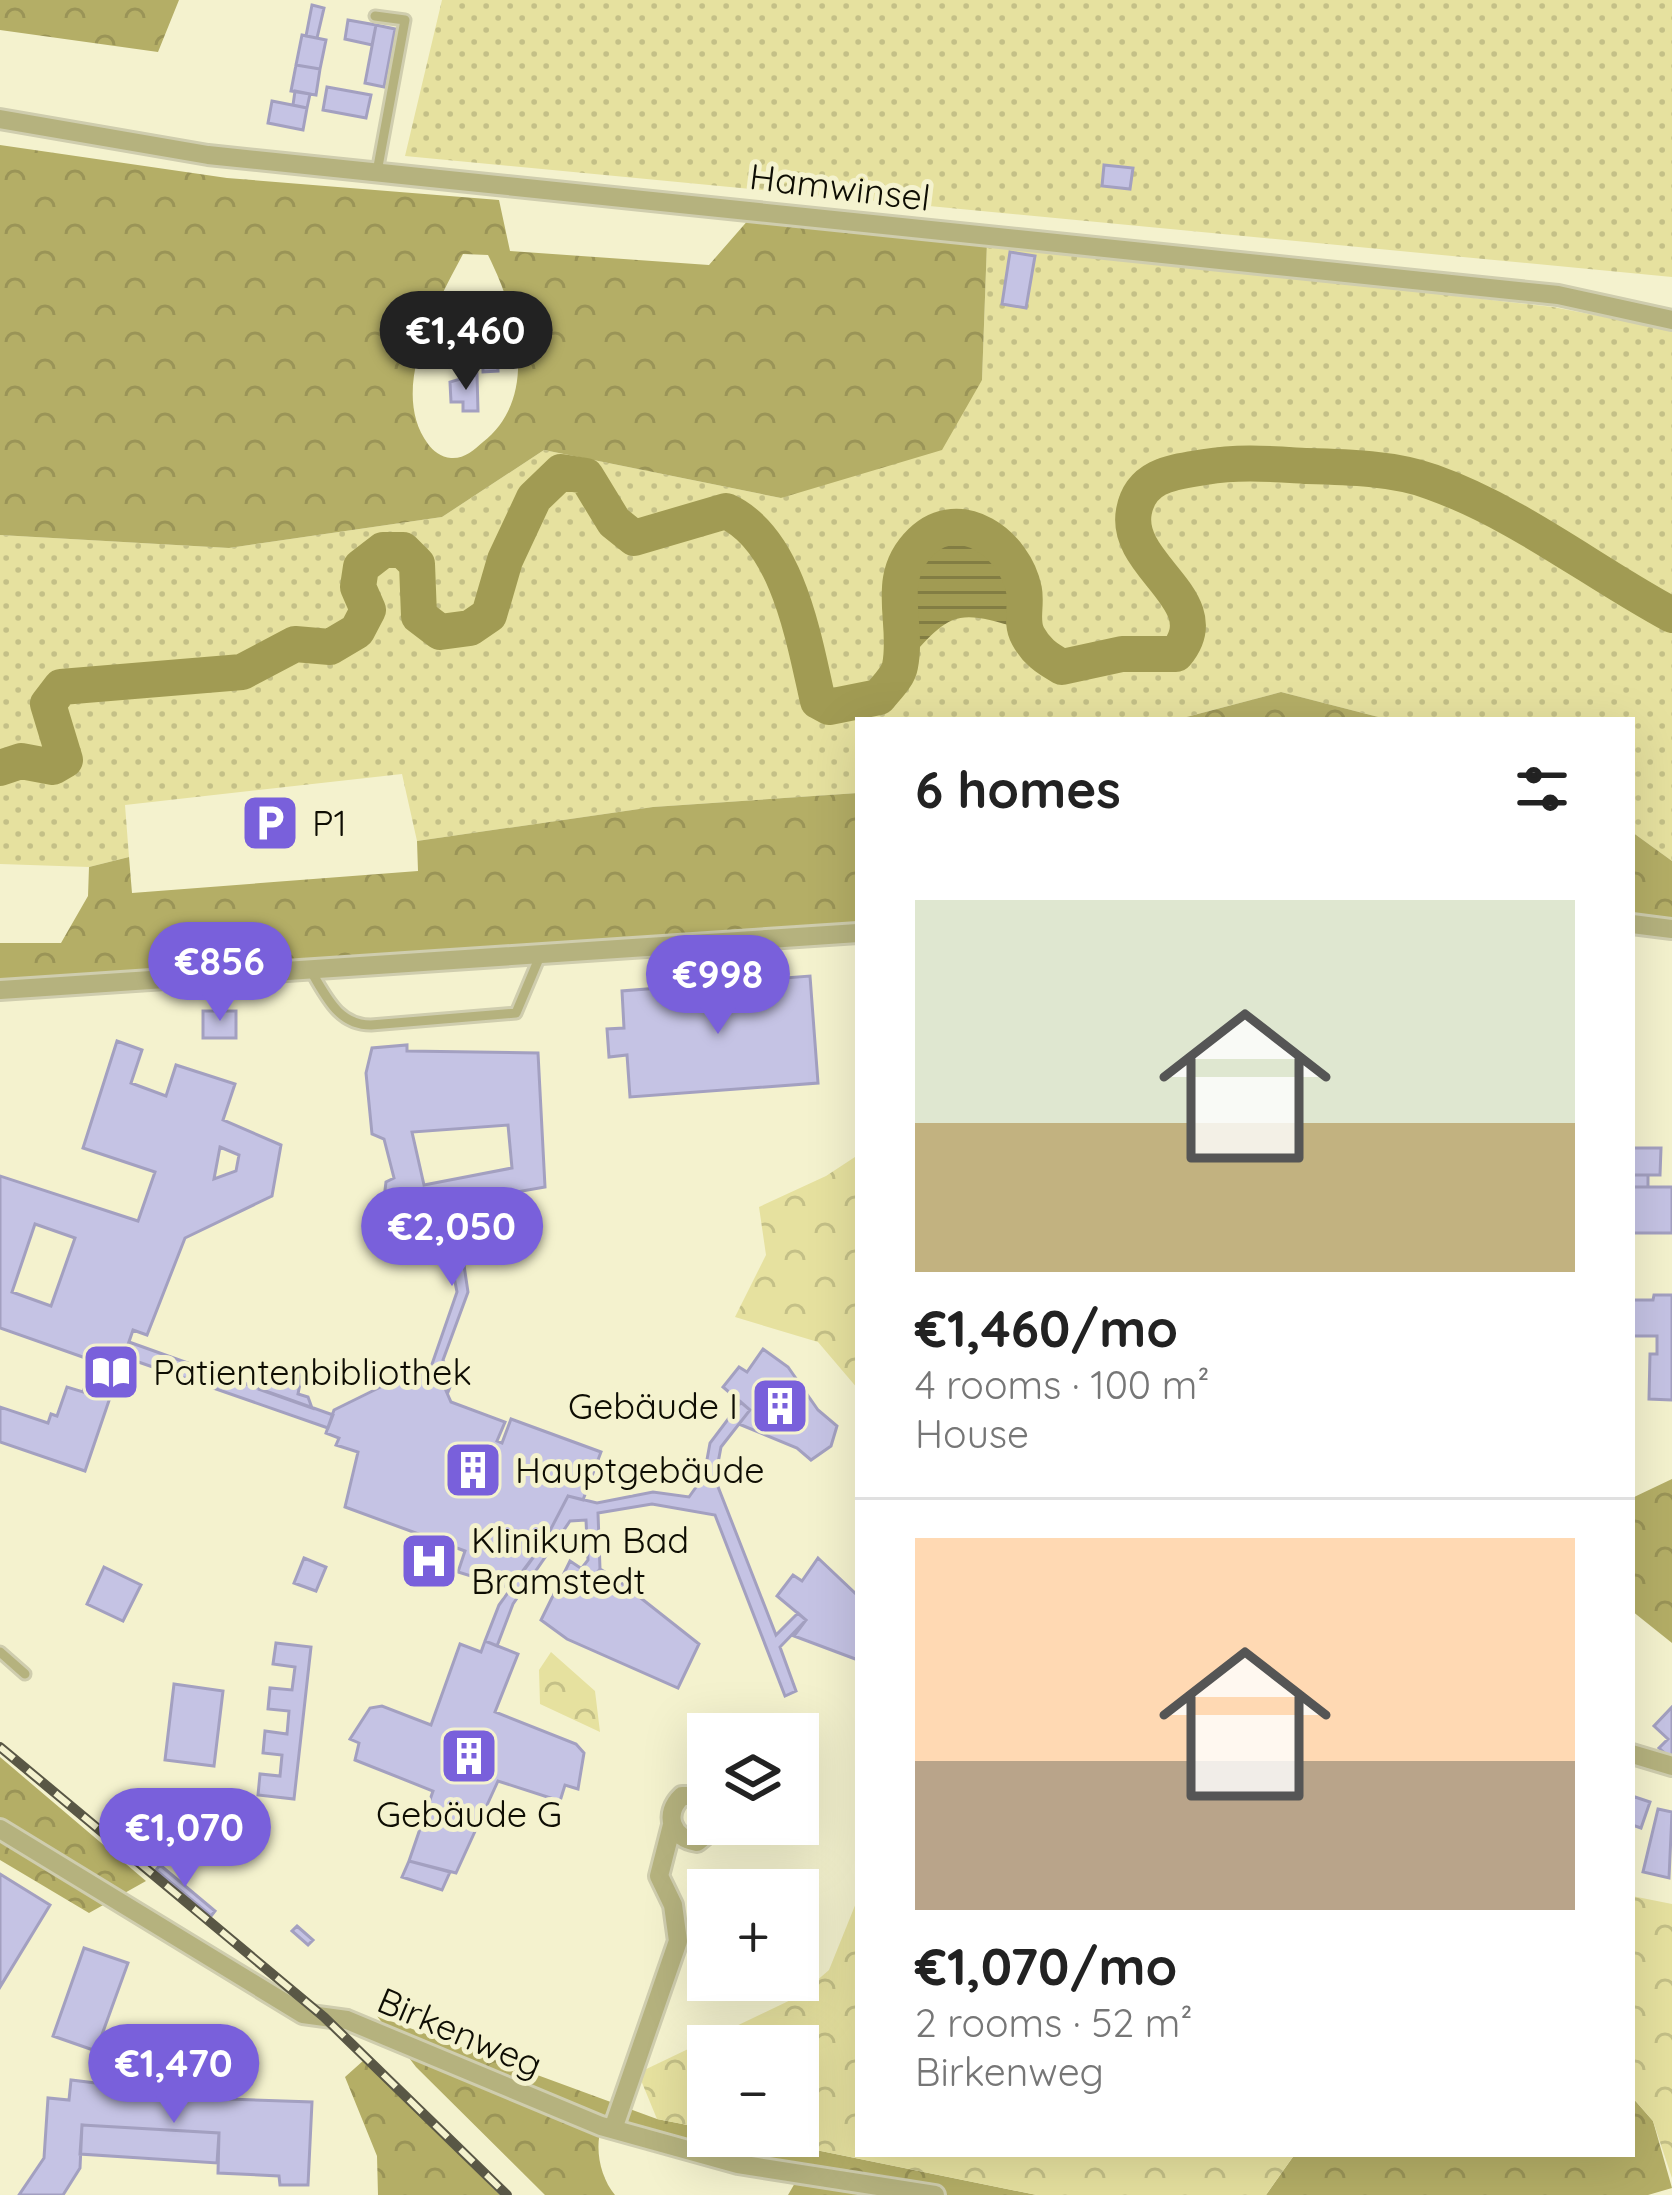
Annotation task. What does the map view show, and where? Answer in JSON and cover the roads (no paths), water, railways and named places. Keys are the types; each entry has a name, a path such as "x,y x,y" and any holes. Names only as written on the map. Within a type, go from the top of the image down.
{"street":[{"name":"Hamwinsel","path":"0,119 208,155 1558,295 1672,320"},
{"path":"1635,924 1672,929"},
{"path":"0,990 312,973 855,933"},
{"path":"1635,1755 1672,1766"},
{"path":"613,2129 678,1941 673,1905 659,1876 672,1808 687,1796"},
{"path":"672,1825 687,1839"},
{"name":"Birkenweg","path":"0,1829 303,2014 347,2020 613,2129 738,2164 935,2195"}],"lane":[{"path":"375,16 405,20 376,172"},
{"path":"312,973 332,1009 356,1025 371,1025 516,1013 540,956"},
{"path":"0,1652 25,1674"},
{"path":"185,2033 222,2036"}],"waterway":[{"path":"0,768 21,761 53,767 65,760 48,704 61,687 242,672 295,644 330,647 357,631 368,610 358,587 361,567 383,550 403,550 417,564 419,616 440,632 470,628 489,615 505,560 534,498 561,472 586,476 614,522 634,538 726,511 747,525 779,567 799,621 818,701 829,707 879,697 894,678 902,650 903,571 921,542 952,527 984,534 1010,558 1024,590 1028,636 1042,654 1062,667 1122,654 1176,654 1187,635 1187,617 1142,549 1134,531 1134,511 1144,489 1161,477 1218,465 1353,468 1432,482 1525,526 1672,615"}],"railway":[{"path":"0,1747 324,2017 507,2195"}],"place":[{"name":"P1","path":"270,823"},
{"name":"Patientenbibliothek","path":"111,1372"},
{"name":"Gebäude I","path":"780,1406"},
{"name":"Hauptgebäude","path":"473,1470"},
{"name":"Klinikum Bad Bramstedt","path":"429,1561"},
{"name":"Gebäude G","path":"469,1756"}]}
